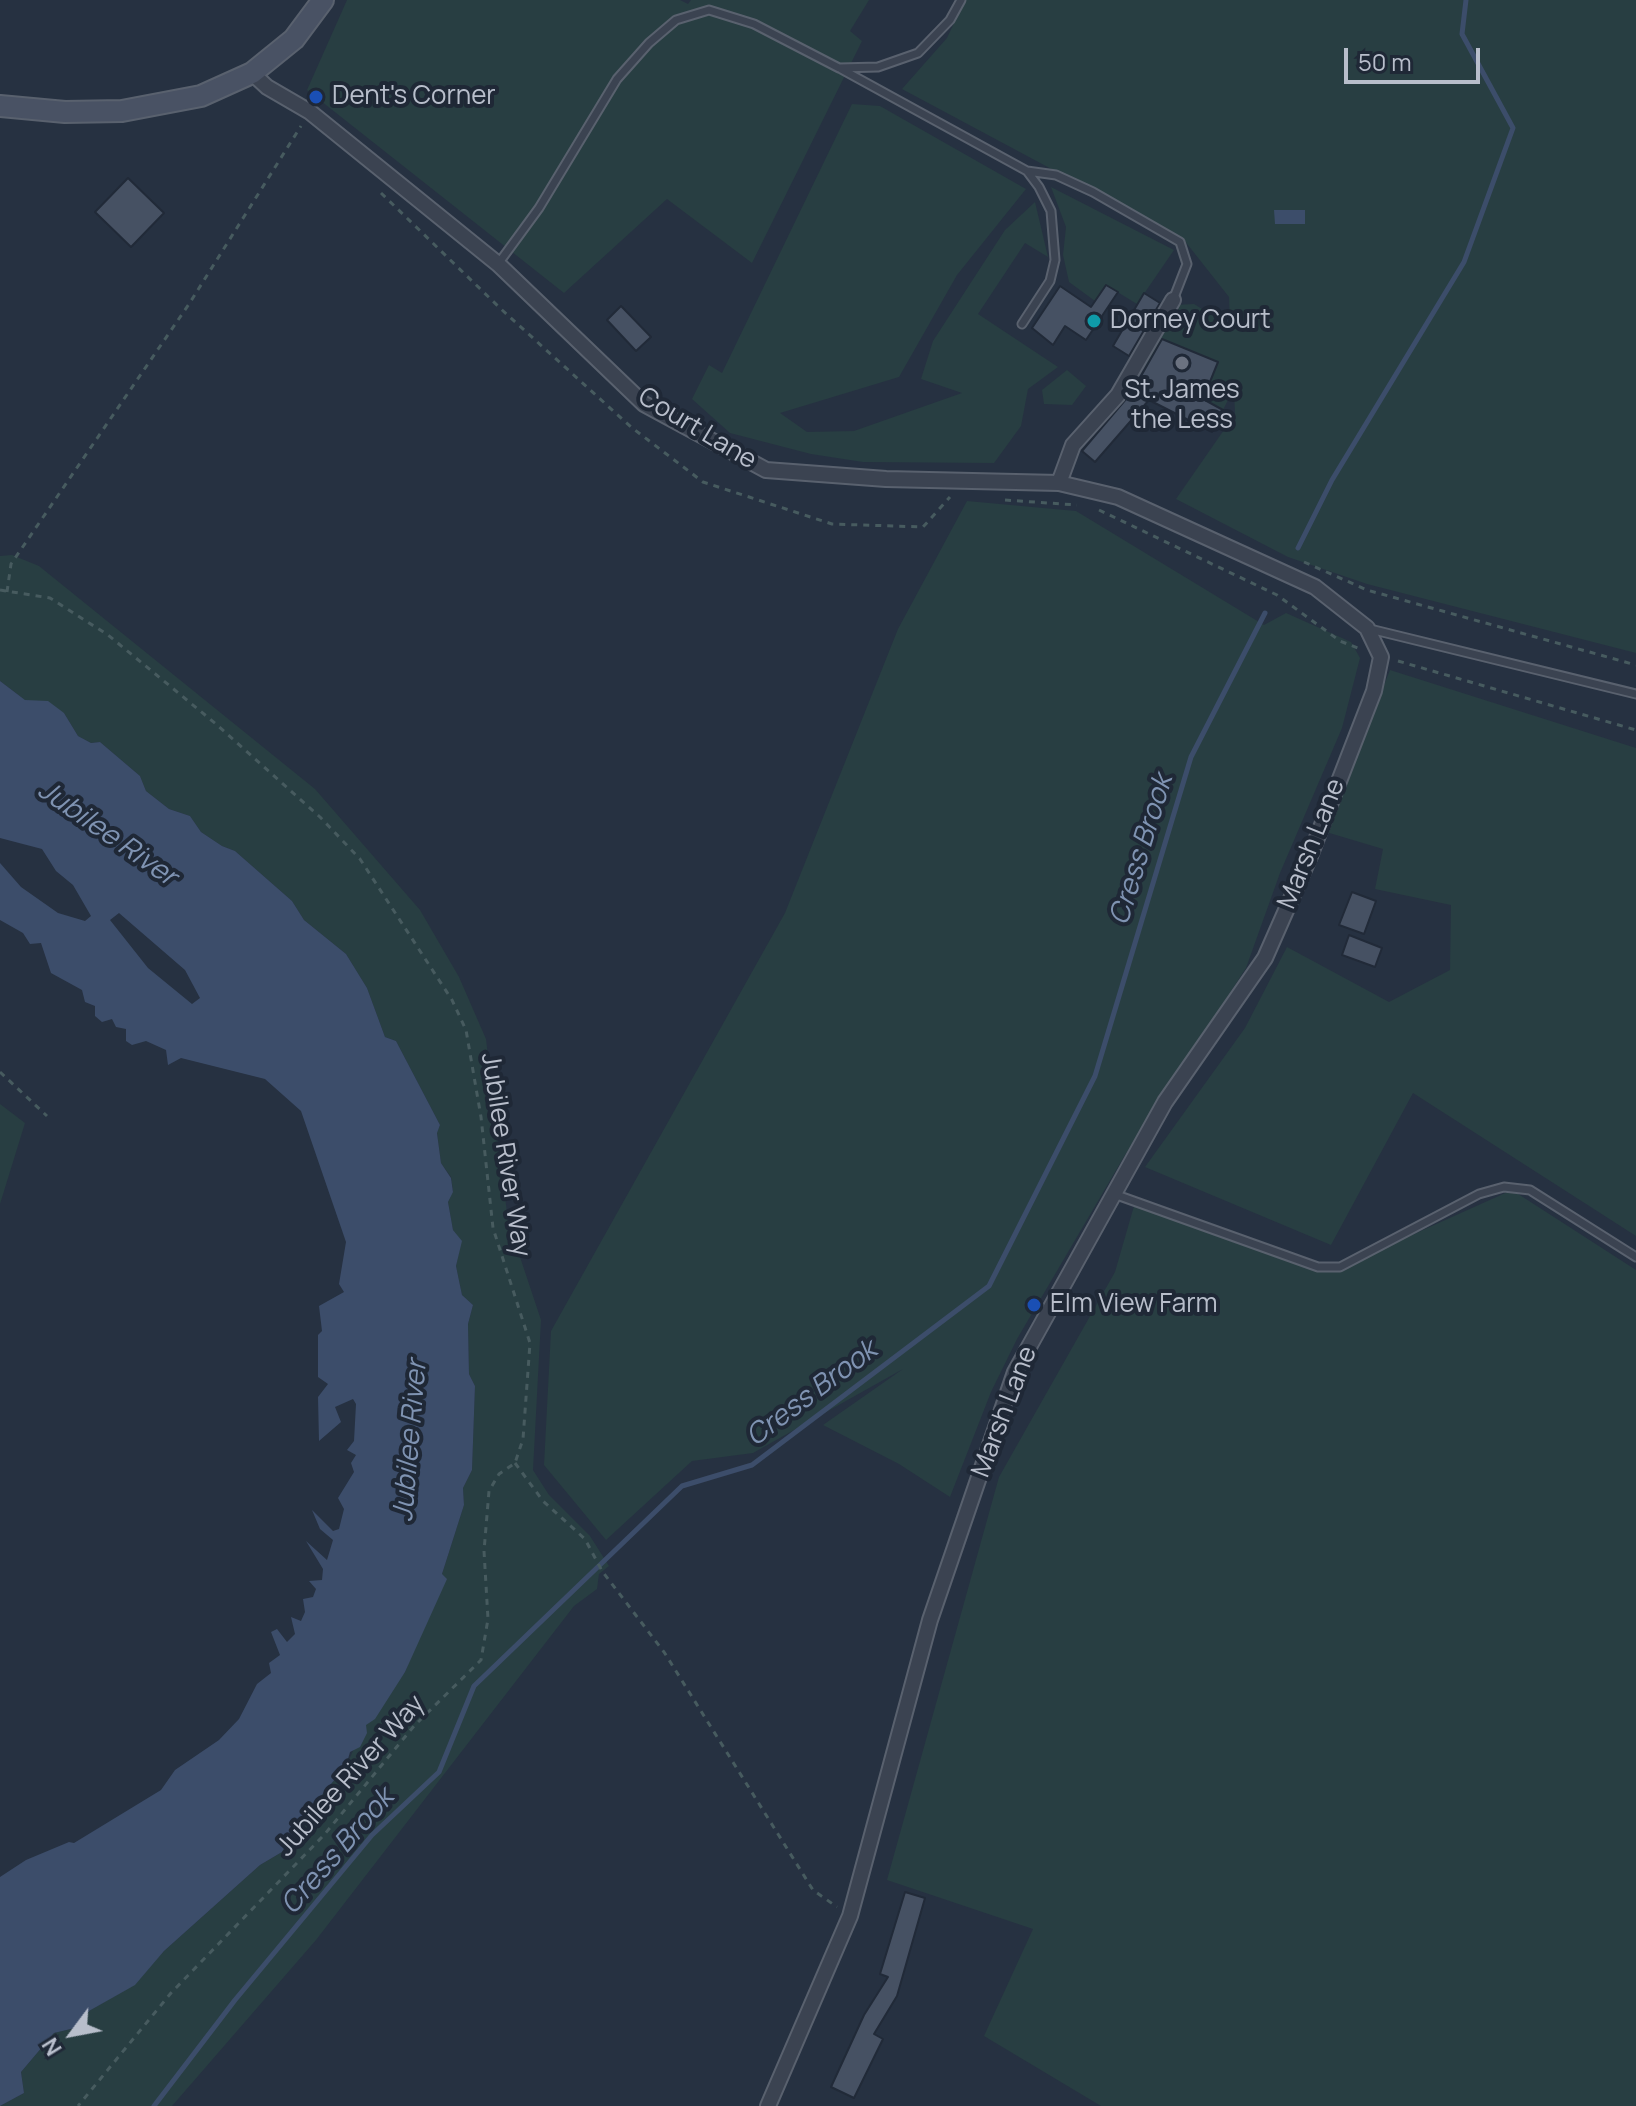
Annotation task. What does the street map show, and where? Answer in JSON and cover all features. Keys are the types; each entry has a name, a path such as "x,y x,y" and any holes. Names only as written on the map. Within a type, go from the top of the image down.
{"main road":[{"path":"0,106 65,112 122,111 201,96 252,73 294,39 323,0"}],"street":[{"name":"Court Lane","path":"252,73 267,87 310,112 498,264 644,404 766,470 886,479 1059,483 1118,497 1315,587 1367,628"},
{"path":"1059,483 1073,445 1118,395 1173,300"},
{"name":"Marsh Lane","path":"768,2106 850,1916 930,1620 1015,1372 1165,1102 1265,958 1310,856 1374,691 1381,657 1367,628"}],"lane":[{"path":"839,68 878,67 918,53 950,20 961,0"},
{"path":"498,264 539,208 617,79 649,43 676,20 709,10 754,24 1027,171 1056,175 1093,192 1180,242 1187,264 1173,300"},
{"path":"1022,324 1050,281 1055,260 1051,211 1027,171"},
{"path":"1367,628 1636,694"},
{"path":"1114,1194 1318,1267 1340,1267 1479,1194 1504,1187 1530,1190 1636,1257"}],"path":[{"path":"7,592 11,564 189,304 310,112"},
{"path":"1294,558 1367,590 1636,665"},
{"name":"Jubilee River Way","path":"0,590 50,598 108,635 320,817 360,859 452,1000 466,1030 481,1117 493,1228 530,1343 523,1439 515,1463 499,1474 489,1491 484,1551 488,1619 486,1640 477,1667 414,1726 324,1835 171,1993 78,2106"},
{"path":"0,1072 47,1116"},
{"path":"515,1463 543,1501 585,1539 602,1571 664,1652 813,1890 850,1916"}],"green space":[{"path":"347,0 680,0 688,4 691,0 869,0 850,31 862,41 752,263 667,199 564,293 307,90"},
{"path":"965,0 1636,0 1636,653 1367,584 1288,557 1176,499 1235,414 1234,388 1223,410 1144,369 1175,305 1194,304 1230,326 1229,297 1184,240 902,89 947,38"},
{"path":"852,104 880,106 1026,189 957,275 899,377 780,413 807,432 854,431 962,393 921,379 933,341 1005,230 1035,202 1048,257 1025,243 978,314 1058,367 1028,389 1021,426 994,463 863,462 811,454 730,433 692,399 709,365 722,373"},
{"path":"1051,187 1174,250 1137,304 1106,285 1095,301 1069,282 1063,255 1066,227"},
{"path":"1067,370 1086,386 1072,405 1044,404 1042,390"},
{"path":"967,501 1076,511 1264,625 1286,613 1351,642 1360,658 1342,728 1280,873 1246,968 1125,1155 1017,1339 991,1392 950,1497 899,1464 823,1425 903,1369 753,1453 692,1461 606,1540 544,1465 551,1331 785,913 898,629"},
{"path":"12,555 39,566 315,789 420,910 459,977 486,1039 508,1221 541,1320 533,1470 549,1495 590,1536 609,1566 599,1574 597,1589 574,1606 316,1940 172,2106 0,2106 24,2093 21,2072 54,2033 79,2027 89,2011 135,1984 164,1951 260,1865 282,1852 306,1814 346,1766 365,1725 405,1672 442,1574 464,1505 463,1488 472,1470 475,1386 469,1374 468,1324 473,1305 462,1295 456,1266 461,1241 453,1230 448,1202 453,1191 451,1177 441,1163 437,1132 440,1125 396,1041 385,1037 367,988 346,954 304,920 292,901 235,851 201,832 190,816 169,809 146,791 140,776 100,742 91,743 78,736 64,713 25,700 0,681 0,556"},
{"path":"1390,670 1636,748 1636,1236 1413,1093 1331,1245 1145,1167 1245,1028 1287,947 1389,1002 1450,970 1451,905 1375,889 1383,849 1326,832"},
{"path":"0,1104 25,1123 0,1204"},
{"path":"1512,1190 1636,1270 1636,2106 1101,2106 984,2036 1033,1929 887,1880 999,1477 1115,1272 1134,1206 1332,1271"}],"water":[{"path":"1274,210 1305,210 1305,224 1275,224"},
{"name":"Jubilee River","path":"0,681 25,700 48,701 64,713 78,736 91,743 100,742 140,776 146,791 169,809 190,816 201,832 235,851 292,901 304,920 346,954 367,988 385,1037 396,1041 440,1125 437,1133 441,1163 451,1178 453,1192 448,1202 453,1230 462,1241 456,1266 462,1295 473,1305 468,1324 469,1374 475,1386 472,1470 463,1488 464,1505 442,1574 447,1579 405,1672 375,1719 366,1725 367,1733 360,1747 350,1752 346,1766 306,1814 282,1852 260,1865 164,1951 135,1985 89,2011 79,2027 54,2033 21,2072 24,2093 0,2106 0,1877 26,1860 69,1842 74,1843 161,1790 175,1770 219,1740 239,1719 257,1684 271,1673 269,1663 280,1655 271,1632 277,1629 287,1642 295,1634 291,1617 301,1621 305,1612 303,1599 313,1597 316,1589 309,1581 322,1580 323,1569 306,1541 327,1560 333,1540 320,1529 312,1510 333,1531 339,1529 344,1509 338,1498 354,1472 351,1463 356,1455 347,1450 354,1441 356,1404 353,1399 335,1407 341,1422 319,1441 318,1397 328,1384 318,1377 318,1335 322,1331 319,1306 344,1292 339,1284 346,1242 301,1111 265,1079 181,1058 168,1065 166,1050 146,1041 132,1045 126,1041 126,1029 116,1027 112,1019 102,1022 95,1016 95,1006 85,1002 82,990 51,973 41,943 30,944 23,933 0,920 0,863 21,887 58,913 85,921 91,916 73,885 56,871 42,849 0,838","holes":["119,913 185,970 200,998 192,1004 148,968 110,920"]}],"building":[{"path":"128,178 164,213 131,247 95,212"},
{"path":"1106,285 1118,292 1086,340 1065,326 1053,345 1032,328 1060,286 1091,307"},
{"path":"1144,293 1160,303 1129,356 1113,346"},
{"path":"621,306 651,337 636,351 607,320"},
{"path":"1162,339 1218,362 1203,399 1223,410 1212,432 1149,400 1095,462 1082,451 1132,392"},
{"path":"1352,892 1376,901 1364,934 1339,925"},
{"path":"1349,935 1382,948 1375,967 1342,955"},
{"path":"905,1892 925,1898 897,1996 874,2034 883,2039 854,2098 831,2087 864,2015 888,1977 880,1974"}],"waterway":[{"name":"Cress Brook","path":"1298,548 1332,480 1464,262 1513,128 1462,34 1466,0"},
{"name":"Cress Brook","path":"154,2106 235,2000 372,1835 439,1772 474,1686 682,1486 752,1465 989,1286 1095,1076 1191,757 1265,613"}],"place":[{"name":"Dent's Corner","path":"316,97"},
{"name":"Dorney Court","path":"1094,321"},
{"name":"St. James the Less","path":"1182,363"},
{"name":"Elm View Farm","path":"1034,1305"}]}
